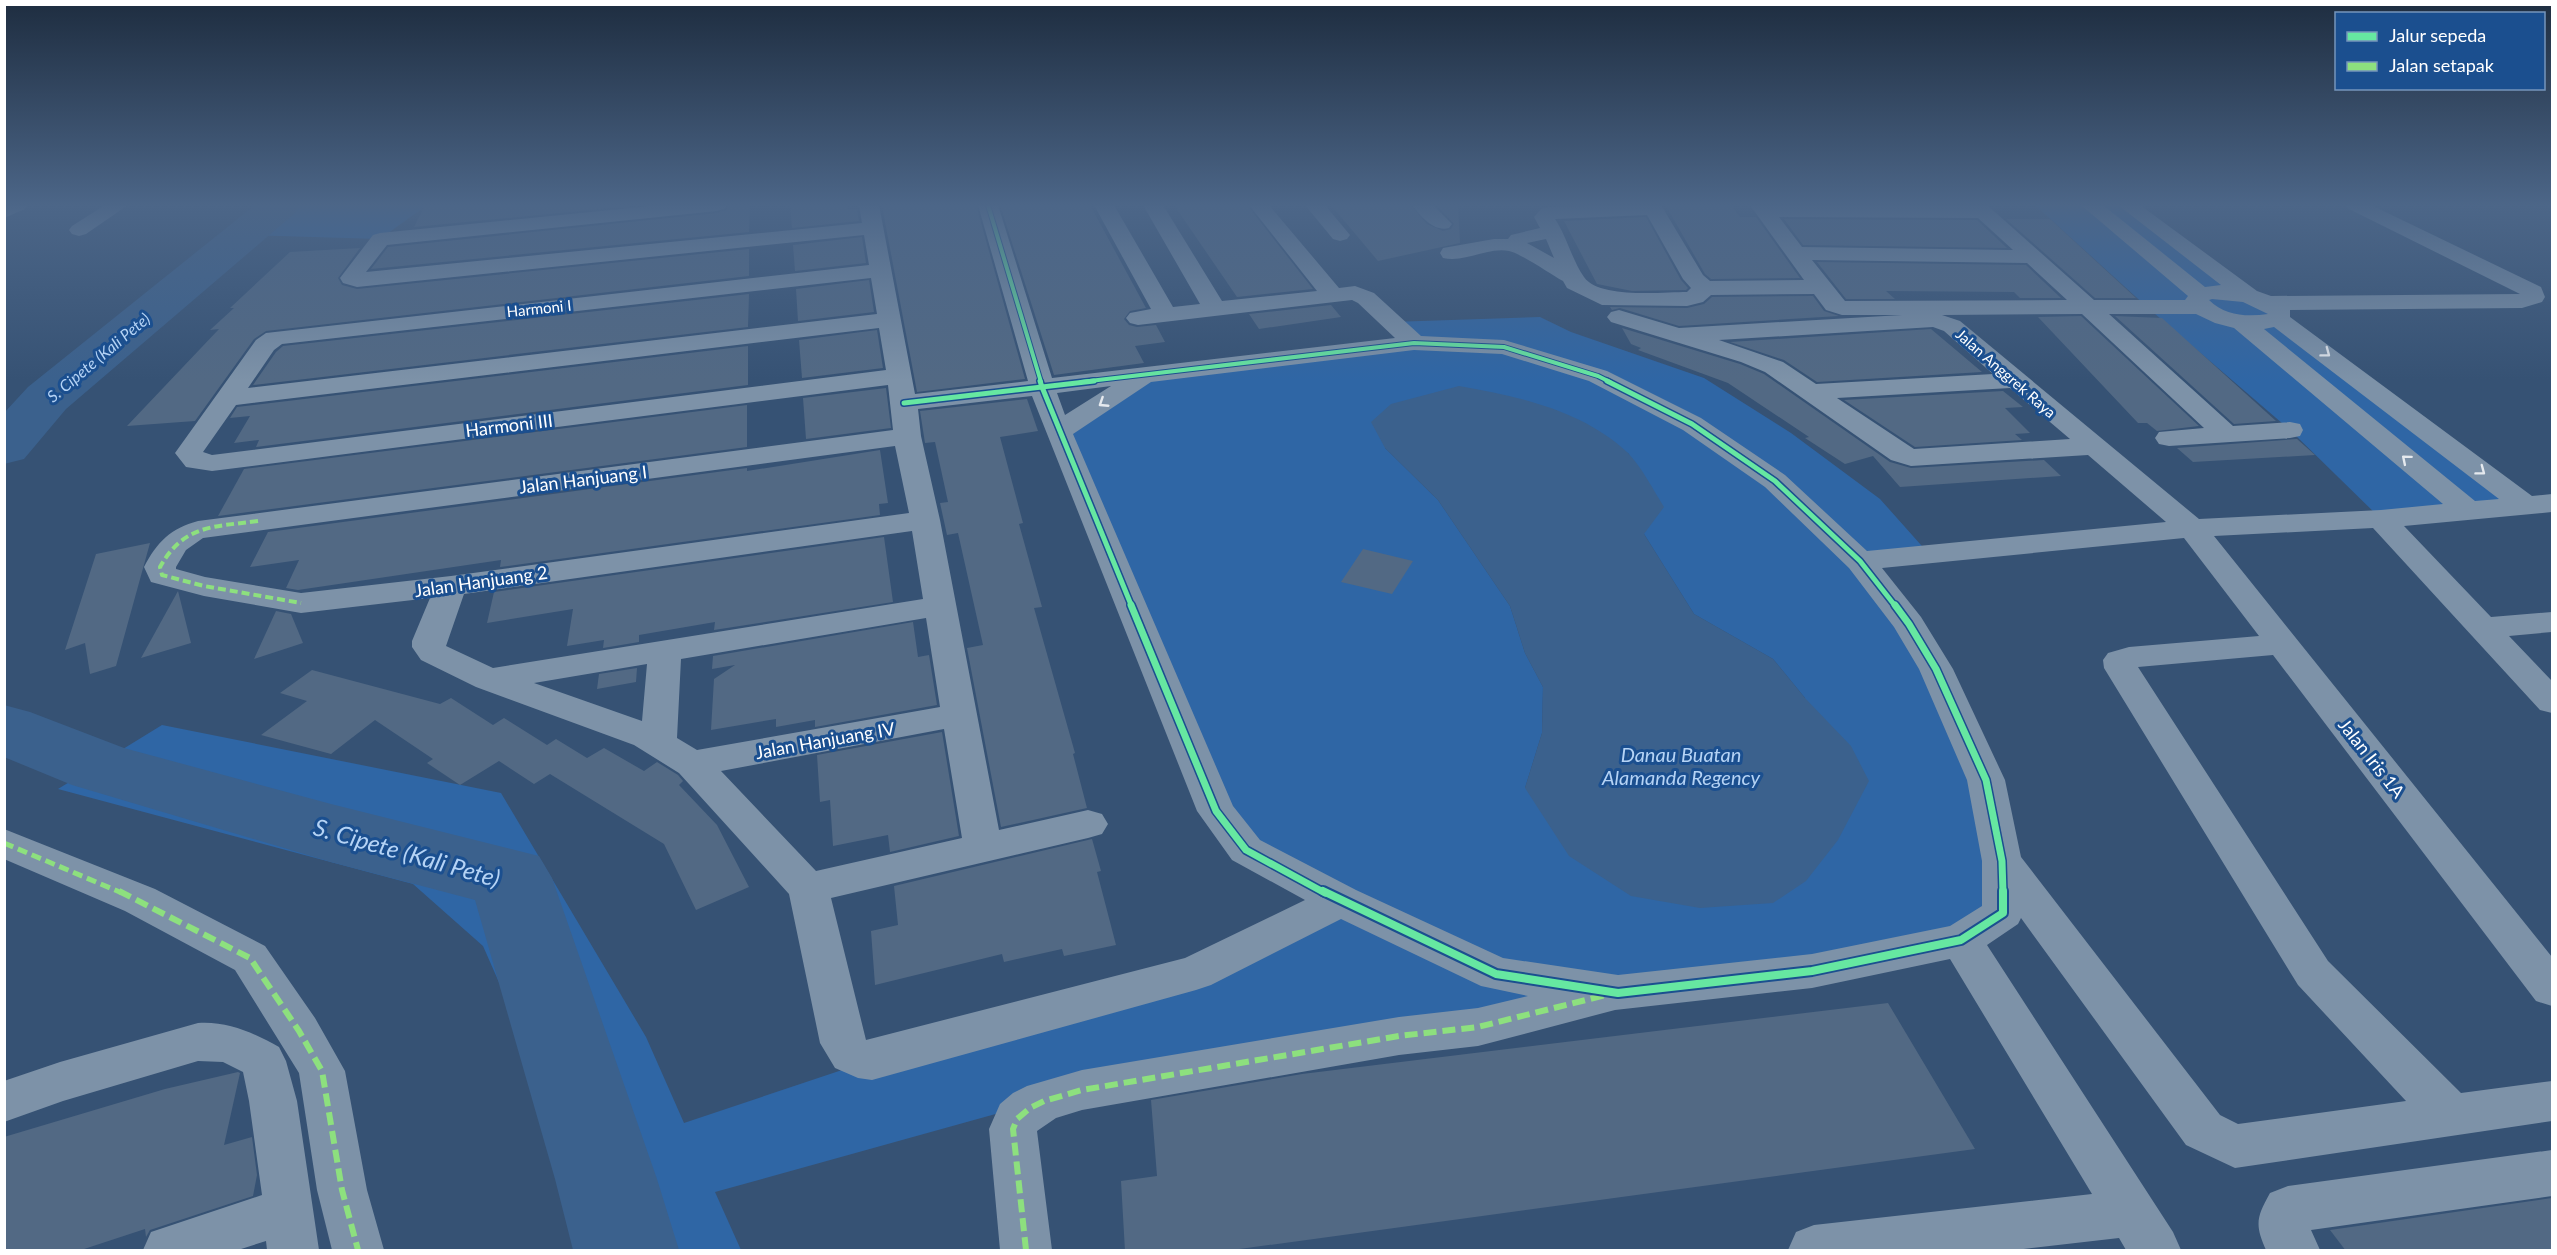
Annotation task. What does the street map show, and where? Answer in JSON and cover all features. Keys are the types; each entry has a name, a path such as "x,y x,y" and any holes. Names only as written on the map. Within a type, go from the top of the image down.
{"street":[{"path":"362,264 351,278 357,280 489,264"},
{"path":"878,264 983,848"},
{"path":"1006,264 1043,388 1059,431 1216,812 1246,850 1341,901 1496,974 1618,993"},
{"path":"1137,264 1165,314"},
{"path":"1188,264 1215,309"},
{"path":"1307,264 1333,296"},
{"path":"1548,264 1572,277"},
{"path":"1566,264 1575,283 1602,298 1687,299 1695,297 1705,288"},
{"path":"1685,264 1694,279 1705,288 1821,287"},
{"path":"1803,264 1834,305 1842,308 2088,307 2201,301 2228,292 2266,306 2507,301 2529,300 2534,297 2533,292 2479,264"},
{"path":"2040,264 2227,435"},
{"path":"2158,264 2217,315 2241,322 2264,323 2266,306"},
{"path":"2208,264 2539,504"},
{"name":"Harmoni I","path":"274,338 879,270"},
{"path":"1138,318 1355,293 1362,295 1414,343"},
{"path":"1619,317 1750,357 1774,367 1901,454 1911,458 2093,446"},
{"path":"229,398 265,345 290,319"},
{"path":"229,398 888,320"},
{"name":"Jalan Anggrek Raya","path":"1676,335 1935,320 1952,326 2192,528"},
{"path":"2241,322 2467,510"},
{"path":"903,406 1414,343 1504,347 1598,376 1692,424 1775,481 1860,561 1909,624 1945,688 1986,780 2002,861 2003,913 1961,940 1812,971 1618,993 1478,1027 1399,1036 1236,1062 1082,1090 1044,1101 1030,1108 1017,1119 1013,1129 1026,1251"},
{"path":"1059,431 1146,375"},
{"path":"1810,392 2014,380"},
{"name":"Harmoni III","path":"229,398 189,453 196,461 212,463 903,406"},
{"name":"Jalan Hanjuang I","path":"258,521 903,406"},
{"path":"2169,438 2290,430"},
{"path":"1860,561 2192,528 2381,519 2539,504"},
{"path":"2381,519 2553,702"},
{"name":"Jalan Hanjuang 2","path":"258,521 198,530 180,537 163,560 160,567 162,575 204,586 301,603 451,586 925,520"},
{"name":"Jalan Iris 1A","path":"2192,528 2553,988"},
{"path":"451,586 429,640 429,647 433,653 488,679 647,736 692,764 808,888 843,1043 847,1052 855,1059 872,1060 1196,973 1341,901"},
{"path":"488,679 940,606"},
{"path":"2484,628 2553,622"},
{"path":"2282,644 2129,657 2120,660 2121,668 2313,973 2452,1116"},
{"path":"658,743 665,651"},
{"name":"Jalan Hanjuang IV","path":"692,764 959,715"},
{"path":"808,888 1088,824"},
{"path":"4,843 140,900 250,958 300,1031 322,1071 342,1190 357,1251"},
{"path":"2002,861 2203,1130 2235,1146 2553,1101"},
{"path":"1814,1251 2143,1232 1961,940"},
{"path":"4,1102 60,1082 198,1042 217,1040 243,1049 262,1060 273,1101 291,1230 169,1251"},
{"path":"2294,1251 2282,1231 2282,1220 2288,1210 2553,1173"}],"shaded area":[{"path":"2099,264 2206,264 2525,505 2381,519 2290,430"},
{"path":"1540,317 1571,332 1704,378 1791,433 1880,499 1929,554 1861,561 1945,688 2003,913 1961,940 1082,1090 715,1192 741,1250 586,1250 536,1066 483,946 413,884 58,789 162,725 501,793 646,1037 684,1123 872,1060 1196,973 1341,901 1246,850 1059,431 1146,375 1413,343 1391,322","holes":["1555,410 1594,429 1629,454 1644,534 1694,614 1773,659 1805,698 1525,788 1542,733 1543,687 1525,653 1510,606 1438,500 1385,448"]}],"water":[{"name":"Danau Buatan Alamanda Regency","path":"1459,386 1548,407 1591,426 1628,453 1664,507 1644,534 1694,614 1773,659 1805,698 1851,746 1869,781 1838,840 1806,881 1773,903 1700,908 1631,896 1569,856 1525,788 1542,733 1543,687 1525,653 1510,606 1438,500 1385,448 1371,422 1391,404"}],"building":[{"path":"278,264 349,264 338,278 342,285 357,289 606,264 749,264 749,276 266,331 254,339 195,421 127,426 219,329 210,330 234,308 230,308"},
{"path":"375,264 427,264 371,269"},
{"path":"794,264 861,264 795,271"},
{"path":"893,264 992,264 1025,379 917,392"},
{"path":"1019,264 1122,264 1146,308 1130,311 1124,319 1129,325 1137,327 1156,325 1165,342 1135,346 1144,363 1054,375"},
{"path":"1214,264 1293,264 1313,289 1237,297"},
{"path":"1586,264 1672,264 1688,288 1686,290 1632,291 1597,284"},
{"path":"1699,264 1790,264 1800,278 1711,279"},
{"path":"1818,264 2026,265 2061,298 2020,298 2014,292 1886,291 1895,299 1846,299"},
{"path":"2056,264 2099,264 2136,298 2095,298"},
{"path":"869,280 874,312 798,321 796,289"},
{"path":"749,294 748,327 253,385 276,352 283,346"},
{"path":"1813,296 1824,311 1839,316 1679,326 1620,308 1612,310 1610,307 1687,308 1704,304 1712,297"},
{"path":"1331,305 1341,317 1259,329 1249,314"},
{"path":"2081,316 2199,426 2157,431 2147,423 2138,423 2038,317"},
{"path":"2115,316 2162,318 2276,421 2234,424"},
{"path":"1622,328 1740,364 1764,374 1890,462 1911,468 2044,460 2061,476 1900,487 1873,456 1845,464 1728,383 1638,350 1641,348 1631,344"},
{"path":"1931,329 1982,372 1817,382 1784,360 1730,342"},
{"path":"877,330 883,368 802,378 799,340"},
{"path":"748,346 748,385 256,447 259,440 234,443 250,416 230,418 237,407"},
{"path":"886,388 891,428 806,439 803,398"},
{"path":"2003,391 2023,407 2005,408 2030,433 2015,434 2022,440 1915,447 1844,400"},
{"path":"1027,399 1038,431 1000,437 1023,523 1019,524 1042,607 1034,608 1075,753 1073,754 1087,808 1001,827 967,648 983,645 958,533 947,535 940,503 948,502 935,442 925,443 920,411"},
{"path":"747,405 747,447 218,516 244,469"},
{"path":"2297,439 2315,455 2193,462 2177,448"},
{"path":"880,450 888,503 879,504 880,515 500,567 501,560 298,590 286,588 299,560 250,567 268,532 747,468 747,471"},
{"path":"884,537 893,602 714,630 715,622 639,635 639,642 603,648 604,640 567,646 573,609 487,623 494,592"},
{"path":"150,543 116,666 90,674 85,643 65,650 96,554"},
{"path":"1363,549 1413,561 1392,594 1341,582"},
{"path":"178,591 191,643 141,658"},
{"path":"276,611 291,614 303,643 254,659"},
{"path":"913,622 918,657 929,655 937,705 815,727 815,720 776,727 776,719 711,730 714,679 735,665 712,669 713,656"},
{"path":"637,668 636,682 597,689 599,674"},
{"path":"312,670 440,704 451,698 493,725 504,718 547,745 556,739 587,758 604,748 644,771 657,762 678,775 683,781 679,785 717,825 749,887 696,910 664,844 550,774 534,784 499,761 460,785 427,763 433,759 375,720 331,754 261,735 307,701 280,693"},
{"path":"942,732 959,836 890,852 888,835 833,846 830,800 820,802 817,755"},
{"path":"1092,839 1101,871 1097,872 1116,945 1064,956 1062,949 1004,962 1002,954 875,985 871,931 898,925 894,886"},
{"path":"1888,1003 1975,1149 1225,1251 1125,1251 1121,1181 1157,1176 1151,1100 1302,1074"},
{"path":"240,1073 224,1145 252,1137 257,1175 253,1196 150,1230 146,1237 145,1229 78,1251 4,1251 4,1137 165,1089"},
{"path":"2552,1198 2553,1251 2346,1251 2330,1230"}],"waterway":[{"name":"S. Cipete (Kali Pete)","path":"4,447 47,398 209,264"},
{"name":"S. Cipete (Kali Pete)","path":"4,729 99,767 331,833 510,878 606,1179 626,1250"}],"marked path":[{"path":"258,521 200,529 188,534 168,552 160,567 162,575 204,586 301,603"},
{"path":"4,843 140,900 250,958 299,1031 322,1071 342,1190 358,1250"},
{"path":"1026,1250 1013,1129 1017,1119 1030,1108 1044,1101 1082,1090 1236,1062 1399,1036 1478,1027 1606,995"}],"cycle path":[{"path":"1005,264 1042,387"},
{"path":"1414,343 1504,347 1598,376 1692,424 1775,481 1860,561 1909,624 1936,669 1986,780 2002,861 2003,913 1961,940 1812,971 1618,993 1496,974 1341,901 1246,850 1216,811 1042,387 1414,343"},
{"path":"904,403 1042,387"}]}
